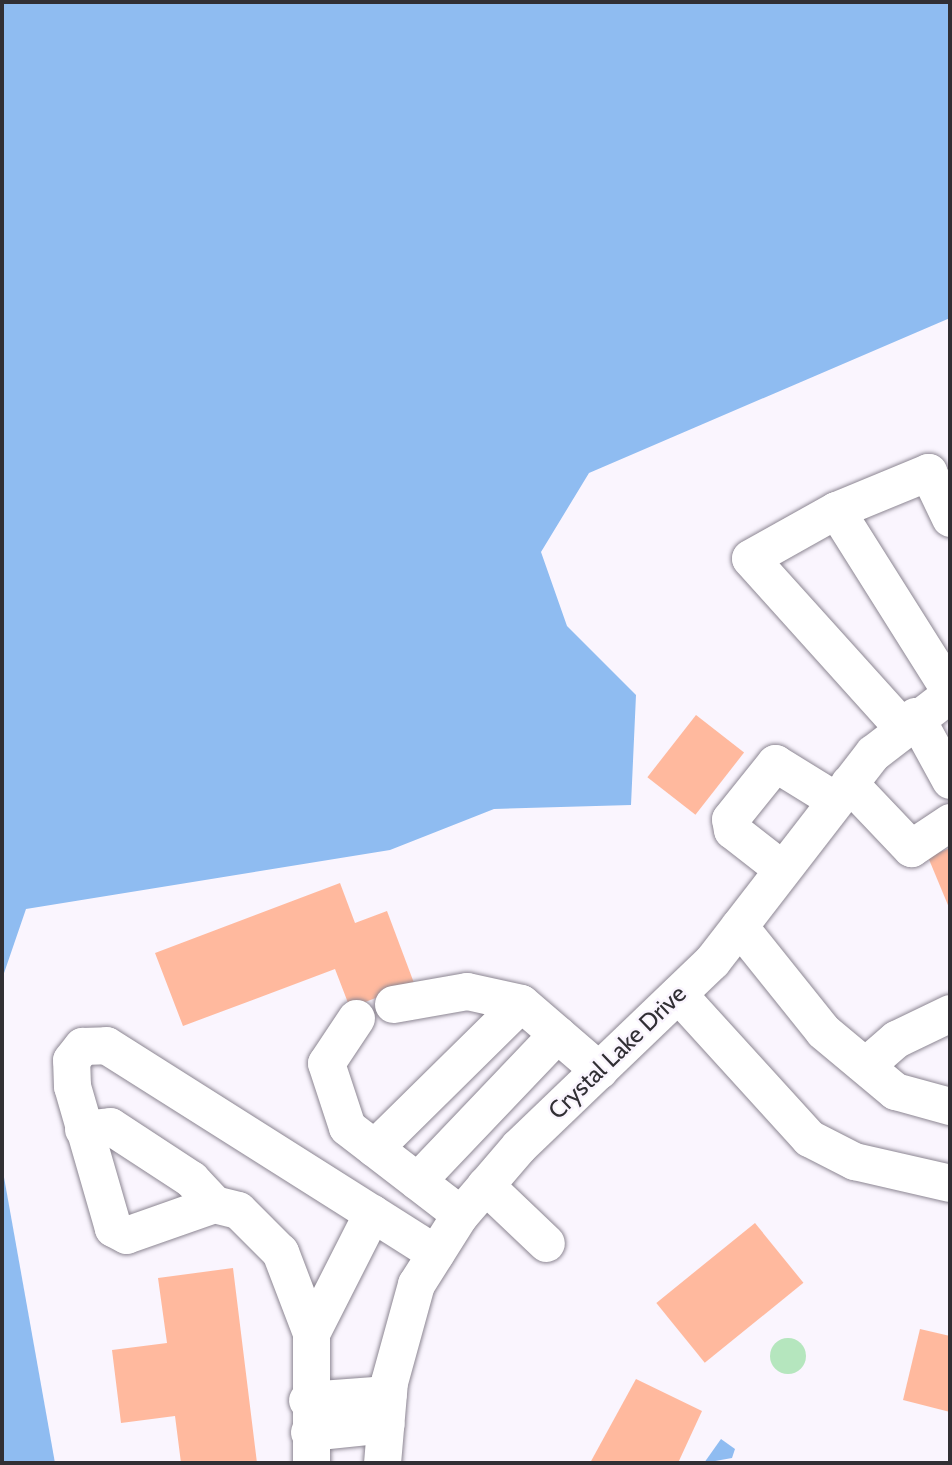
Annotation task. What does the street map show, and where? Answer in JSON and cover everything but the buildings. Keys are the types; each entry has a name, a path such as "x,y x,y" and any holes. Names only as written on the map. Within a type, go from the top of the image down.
{"street":[{"path":"950,518 928,472 836,510 750,558 909,721 950,780"},
{"path":"836,510 950,692"},
{"name":"Crystal Lake Drive","path":"382,1463 387,1409 416,1284 460,1214 598,1070 678,994 739,926 842,791 909,721 950,692"},
{"path":"782,869 732,830 730,819 775,763 842,791 911,848 950,822"},
{"path":"739,926 823,1031 895,1091 950,1106"},
{"path":"393,1004 467,992 521,1003 598,1070"},
{"path":"678,994 809,1138 854,1161 950,1183"},
{"path":"374,1147 521,1003"},
{"path":"866,1065 896,1040 950,1013"},
{"path":"356,1018 326,1063 347,1127 460,1214"},
{"path":"417,1181 557,1034"},
{"path":"214,1204 127,1235 113,1228 83,1129 71,1060 82,1046 106,1045 435,1253"},
{"path":"83,1129 110,1126 191,1179 214,1204 238,1210 280,1252 311,1334 309,1432 387,1409"},
{"path":"485,1185 546,1243"},
{"path":"311,1334 372,1213"}],"green space":[{"path":"788,1338 801,1343 806,1356 801,1369 788,1374 775,1369 770,1356 775,1343"}],"water":[{"path":"2,2 950,2 950,318 589,473 541,552 567,626 636,695 631,805 494,809 390,850 26,909 2,979"},
{"path":"2,1166 55,1463 2,1463"},
{"path":"721,1439 735,1449 732,1458 704,1463"}]}
